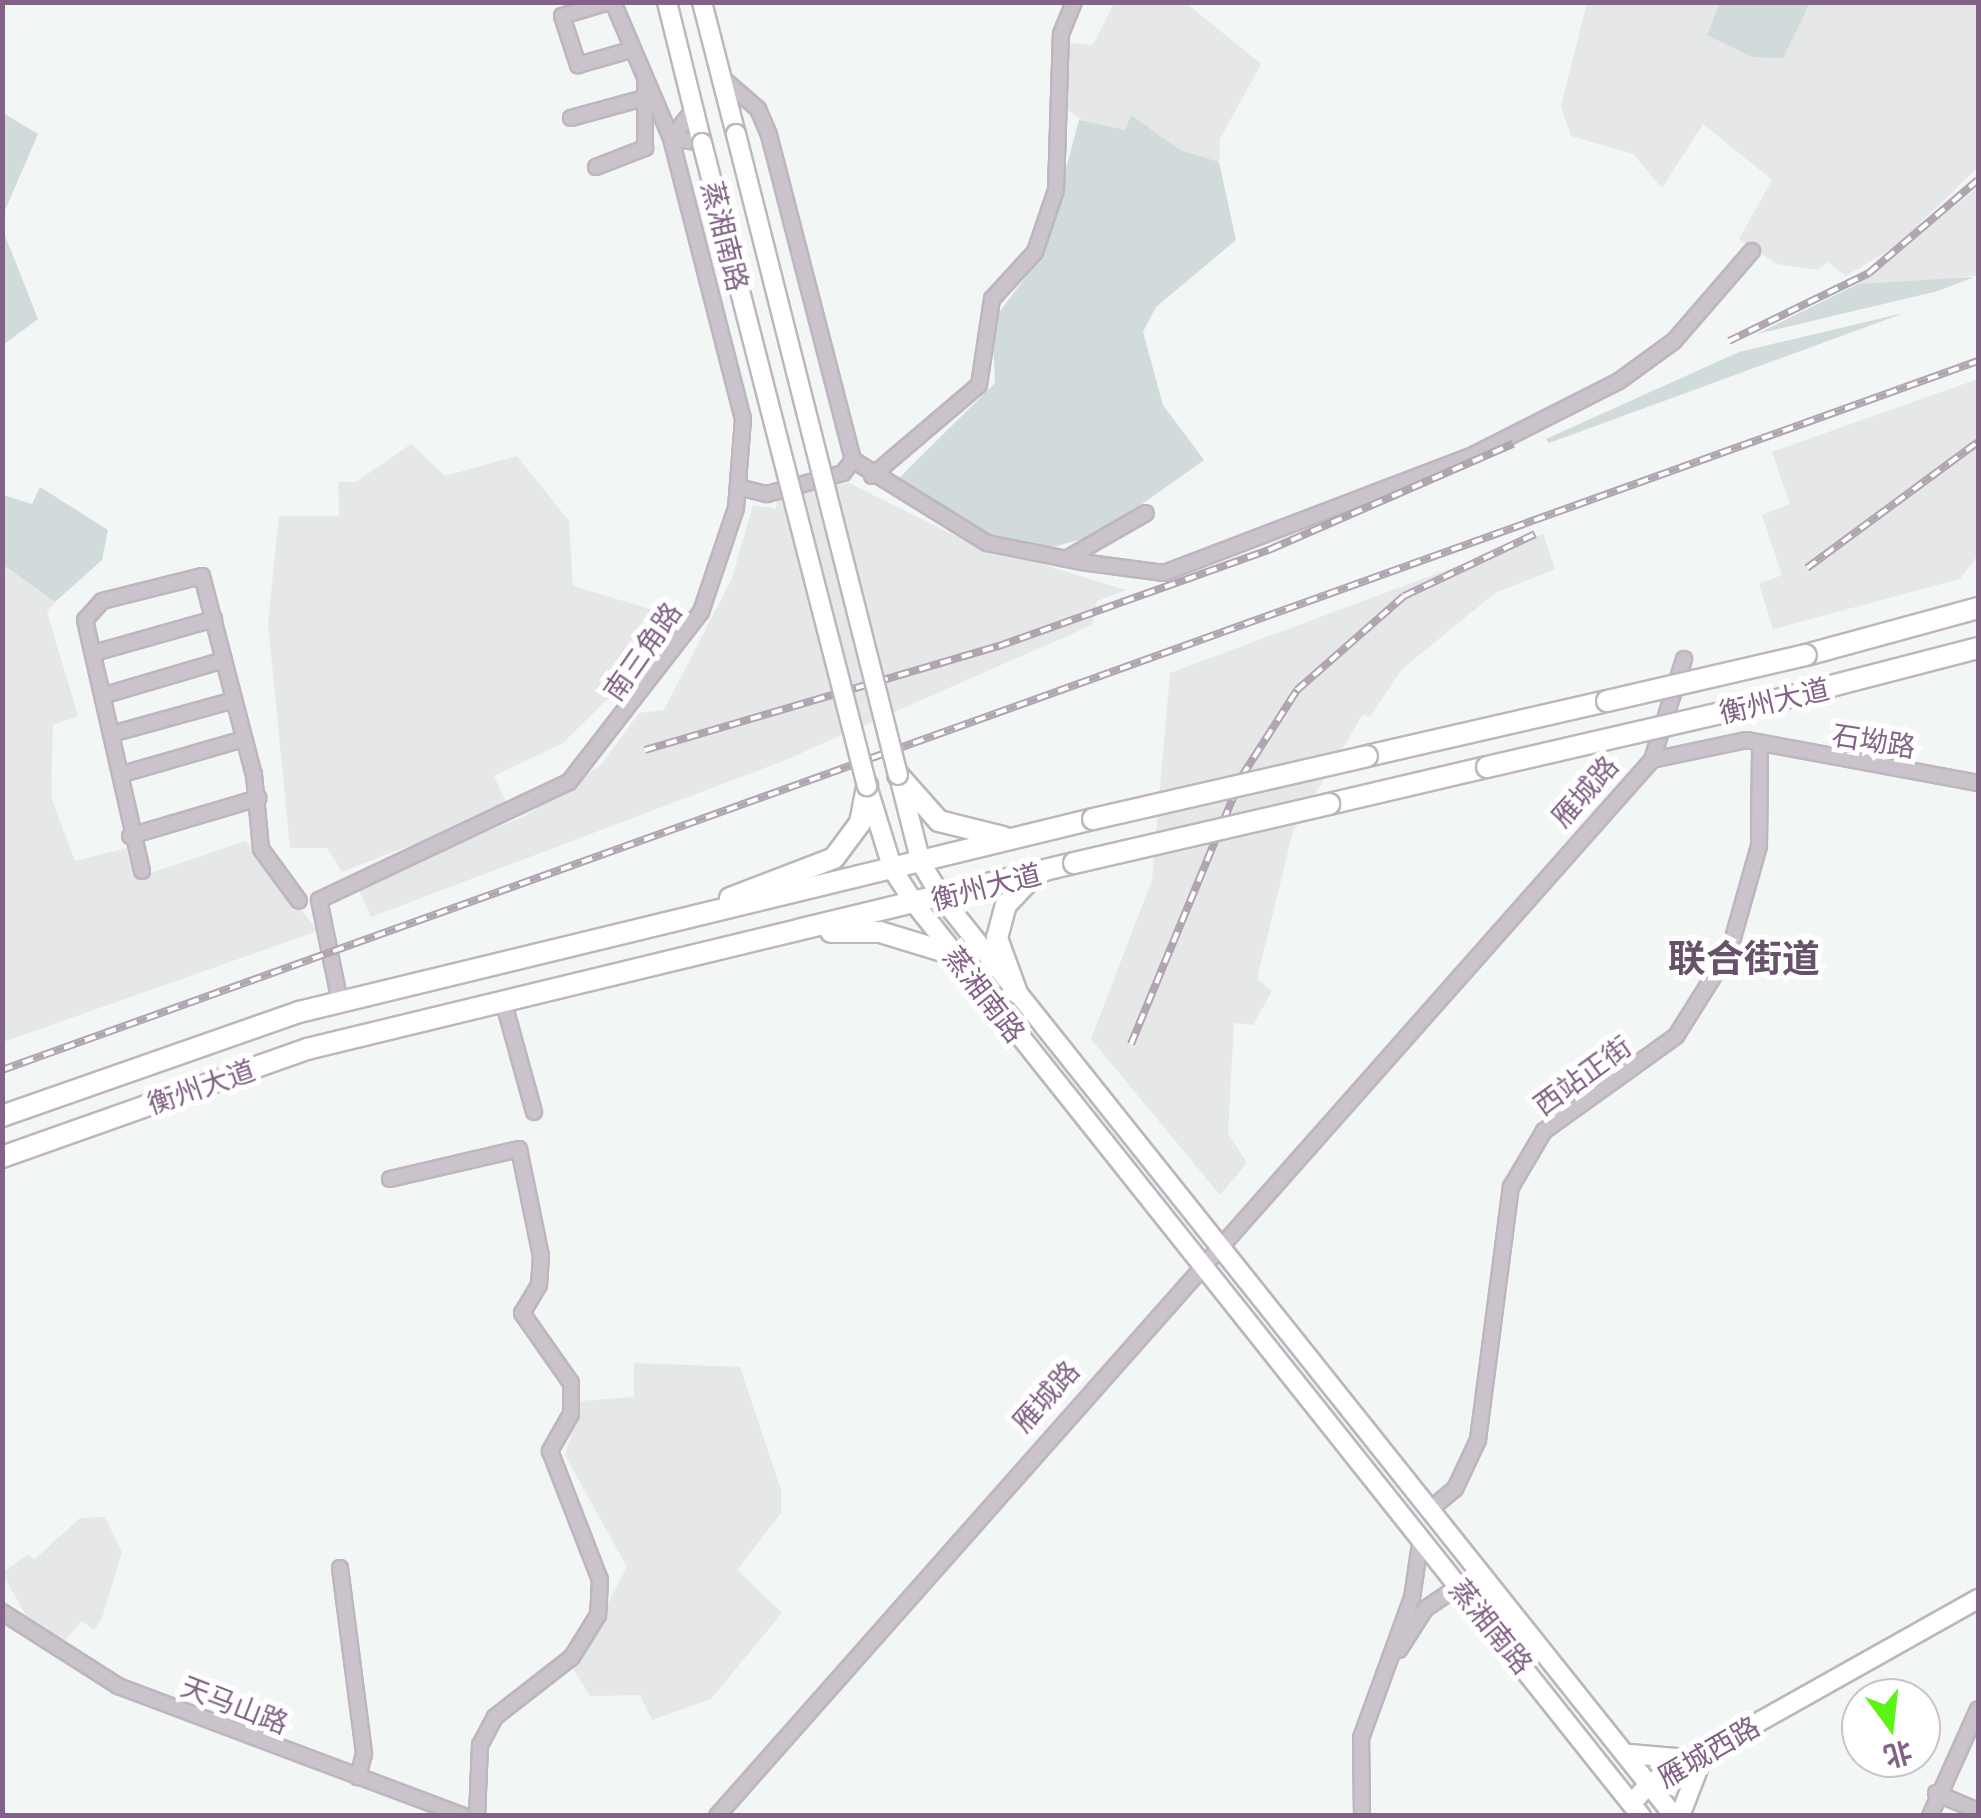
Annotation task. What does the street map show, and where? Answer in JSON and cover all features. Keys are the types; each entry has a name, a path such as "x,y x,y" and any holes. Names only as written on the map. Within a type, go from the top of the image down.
{"highway":[{"name":"衡州大道","path":"2,1116 340,1002 1093,820 1806,655 1978,608"},
{"name":"衡州大道","path":"2,1158 307,1049 1782,699 1978,648"},
{"path":"898,774 959,832 1025,837"},
{"path":"660,925 810,867 850,843 867,786"},
{"path":"810,867 858,878"},
{"path":"1018,993 997,938 1006,905 1037,873"},
{"path":"735,907 757,924 745,944"},
{"path":"799,931 880,932 955,955"}],"main road":[{"name":"蒸湘南路","path":"666,2 867,786 893,870 914,904 1199,1266 1636,1809"},
{"name":"蒸湘南路","path":"707,4 721,77 922,863 942,898 1677,1816"},
{"name":"雁城西路","path":"1696,1764 1978,1599"},
{"name":"雁城西路","path":"1636,1809 1653,1788 1978,1610"},
{"path":"1629,1754 1696,1764 1677,1816"}],"street":[{"path":"611,2 562,16 578,65 632,50"},
{"name":"南三角路","path":"340,1002 319,900 568,782 701,612 738,488 743,419 671,138 611,2"},
{"path":"872,476 980,385 992,298 1035,252 1056,190 1060,34 1074,2"},
{"path":"721,77 758,109 853,460 872,476 987,542 1066,559 1164,573 1474,454 1660,351 1752,251"},
{"path":"596,167 642,154 640,99 646,80"},
{"path":"571,118 640,99"},
{"path":"736,134 743,114 758,109"},
{"path":"671,138 694,110"},
{"path":"671,138 702,143"},
{"path":"738,488 766,494 843,473 853,460"},
{"path":"1066,559 1146,513"},
{"path":"142,871 130,836 126,773 86,620 102,601 202,576 258,798 261,848 299,901"},
{"path":"94,653 214,619"},
{"path":"1652,758 1684,659"},
{"path":"105,695 224,660"},
{"path":"115,733 234,700"},
{"path":"126,773 244,739"},
{"name":"雁城路","path":"717,1816 1218,1244 1652,758 1746,740 1760,746"},
{"name":"石坳路","path":"1760,746 1978,783"},
{"name":"西站正街","path":"1432,1508 1456,1488 1478,1440 1512,1187 1544,1131 1676,1036 1729,952 1760,846 1760,746"},
{"path":"130,836 258,798"},
{"path":"503,1000 534,1112"},
{"path":"390,1179 519,1148 541,1256 539,1285 522,1313 571,1384 571,1414 550,1451 600,1580 598,1615 572,1658 495,1717 480,1745 477,1816"},
{"name":"雁城路","path":"706,1816 1199,1266"},
{"path":"1366,1816 1361,1738 1412,1598 1420,1537"},
{"path":"340,1568 364,1754 358,1778"},
{"path":"1366,1816 1368,1740 1404,1636 1459,1586"},
{"name":"天马山路","path":"2,1615 118,1686 463,1816"},
{"name":"天马山路","path":"2,1615 116,1691 443,1816"},
{"path":"1930,1816 1936,1793 1978,1709"},
{"path":"1936,1793 1978,1811"}],"shaded area":[{"path":"1720,2 1810,3 1783,58 1752,57 1707,35"},
{"path":"1114,3 1186,3 1261,64 1220,139 1219,162 1180,150 1131,116 1125,130 1093,129 1067,109 1068,43 1093,45"},
{"path":"1587,3 1978,3 1978,167 1898,245 1846,276 1827,262 1818,270 1777,264 1739,239 1772,180 1703,124 1662,188 1633,154 1571,136 1561,106"},
{"path":"3,113 38,134 3,215"},
{"path":"1131,115 1180,150 1219,162 1236,240 1156,307 1143,332 1163,405 1204,460 1100,534 1053,547 994,539 899,478 995,383 992,322 1043,254 1079,120 1125,130"},
{"path":"1978,187 1978,275 1861,291 1858,284"},
{"path":"2,228 38,319 3,345 2,345"},
{"path":"1974,277 1938,291 1757,334 1858,284"},
{"path":"1904,313 1549,443 1546,439 1739,352"},
{"path":"1978,379 1978,555 1960,579 1773,629 1759,584 1782,575 1762,515 1790,504 1772,452"},
{"path":"411,444 445,476 517,456 569,521 573,586 660,612 648,649 660,658 635,694 622,685 563,743 494,776 508,807 342,872 327,848 290,848 268,623 279,516 339,516 338,482 356,482"},
{"path":"849,483 966,541 1126,590 1097,601 1092,625 783,761 371,917 357,886 527,815 600,766 639,713 664,710 732,578 753,505 776,509 777,498"},
{"path":"40,487 108,530 102,560 55,602 3,565 3,495 32,504"},
{"path":"1543,534 1555,569 1495,593 1402,669 1370,717 1363,714 1293,831 1257,979 1272,991 1253,1025 1234,1023 1228,1133 1247,1163 1220,1195 1091,1039 1152,880 1170,673"},
{"path":"2,565 55,602 47,612 78,716 53,725 51,797 75,861 127,848 139,877 246,841 318,931 3,1042"},
{"path":"634,1363 740,1367 781,1490 781,1513 737,1570 782,1613 711,1699 652,1720 640,1695 590,1696 573,1669 627,1567 565,1455 581,1401 634,1397"},
{"path":"105,1517 122,1552 102,1618 94,1630 82,1621 64,1641 29,1621 2,1573 28,1554 34,1560 80,1518"}],"railway":[{"path":"1729,341 1869,273 1978,180"},
{"path":"2,1070 1978,361"},
{"path":"1807,568 1978,442"},
{"path":"645,750 999,646 1271,549 1513,444"},
{"path":"1131,1044 1242,776 1297,690 1404,596 1535,534"}],"district":[{"name":"联合街道","path":"1744,958"}]}
